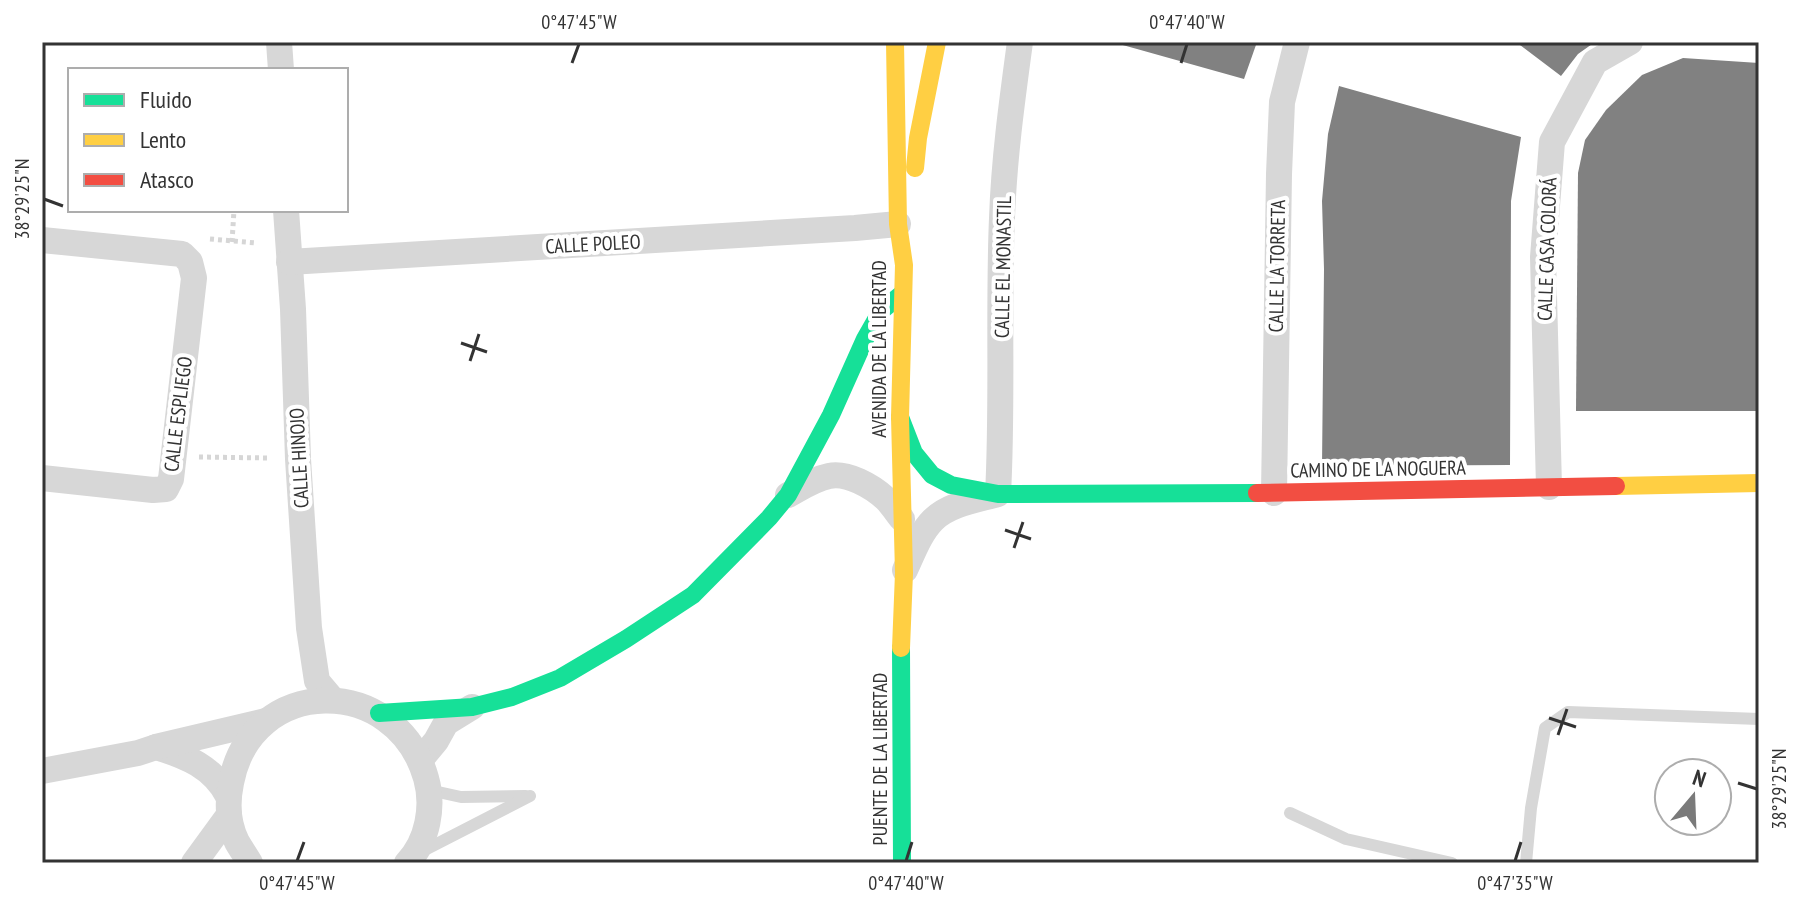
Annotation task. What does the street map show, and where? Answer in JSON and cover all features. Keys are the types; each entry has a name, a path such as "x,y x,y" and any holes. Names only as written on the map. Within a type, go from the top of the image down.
{"street":[{"path":"279,42 281,68"},
{"name":"AVENIDA DE LA LIBERTAD","path":"895,42 898,224 904,265 900,417 904,573 901,656"},
{"path":"904,265 918,138 937,42"},
{"name":"CALLE EL MONASTIL","path":"998,494 1002,219 1009,122 1020,42"},
{"name":"CALLE LA TORRETA","path":"1274,493 1282,102 1297,42"},
{"name":"CALLE CASA COLORÁ","path":"1549,487 1543,257 1552,142 1595,62 1630,42"},
{"name":"CALLE HINOJO","path":"286,212 298,459 311,641 317,681 333,700"},
{"name":"CALLE POLEO","path":"289,262 898,224"},
{"name":"CALLE ESPLIEGO","path":"42,240 182,254 190,262 194,278 171,479 166,489 42,478"},
{"path":"379,713 472,707 512,697 560,678 693,595 788,495 831,415 865,339 881,311 903,293"},
{"name":"CAMINO DE LA NOGUERA","path":"900,417 914,453 932,475 951,485 998,494 1274,493 1759,483"},
{"path":"788,495 817,479 833,475 854,479 886,499 902,519"},
{"path":"904,573 934,519 951,508 998,494"},
{"name":"PUENTE DE LA LIBERTAD","path":"901,656 902,863"},
{"path":"42,771 138,753 266,721 287,709 309,702 333,700 357,704 379,713 404,733 421,759 429,790 429,814 424,836 410,860"},
{"path":"421,759 446,723 472,707"},
{"path":"194,863 229,806 233,768 246,742 266,721"},
{"path":"156,747 198,763 221,783 236,841 250,863"}],"lane":[{"path":"1526,863 1531,808 1545,728 1568,712 1759,719"},
{"path":"410,860 530,796 461,797 429,790"},
{"path":"1290,813 1346,839 1452,863"}],"path":[{"path":"234,212 232,242 257,243"},
{"path":"173,457 298,459"}],"building":[{"path":"1112,42 1257,42 1244,79"},
{"path":"1516,42 1595,42 1578,54 1561,76"},
{"path":"1683,58 1759,63 1759,411 1576,411 1578,173 1585,140 1606,110 1642,75"},
{"path":"1339,86 1521,137 1511,201 1510,465 1322,466 1322,201 1328,134"}],"traffic: fast":[{"path":"379,713 472,707 512,697 560,678 693,595 788,495 831,415 865,339 881,311 903,293"},
{"path":"900,417 914,453 932,475 951,485 998,494 1257,493"},
{"path":"901,648 902,863"}],"traffic: slow":[{"path":"895,42 898,224 904,265 900,417 904,573 901,648"},
{"path":"915,168 937,42"},
{"path":"1616,486 1759,483"}],"traffic: jam":[{"path":"1257,493 1616,486"}]}
